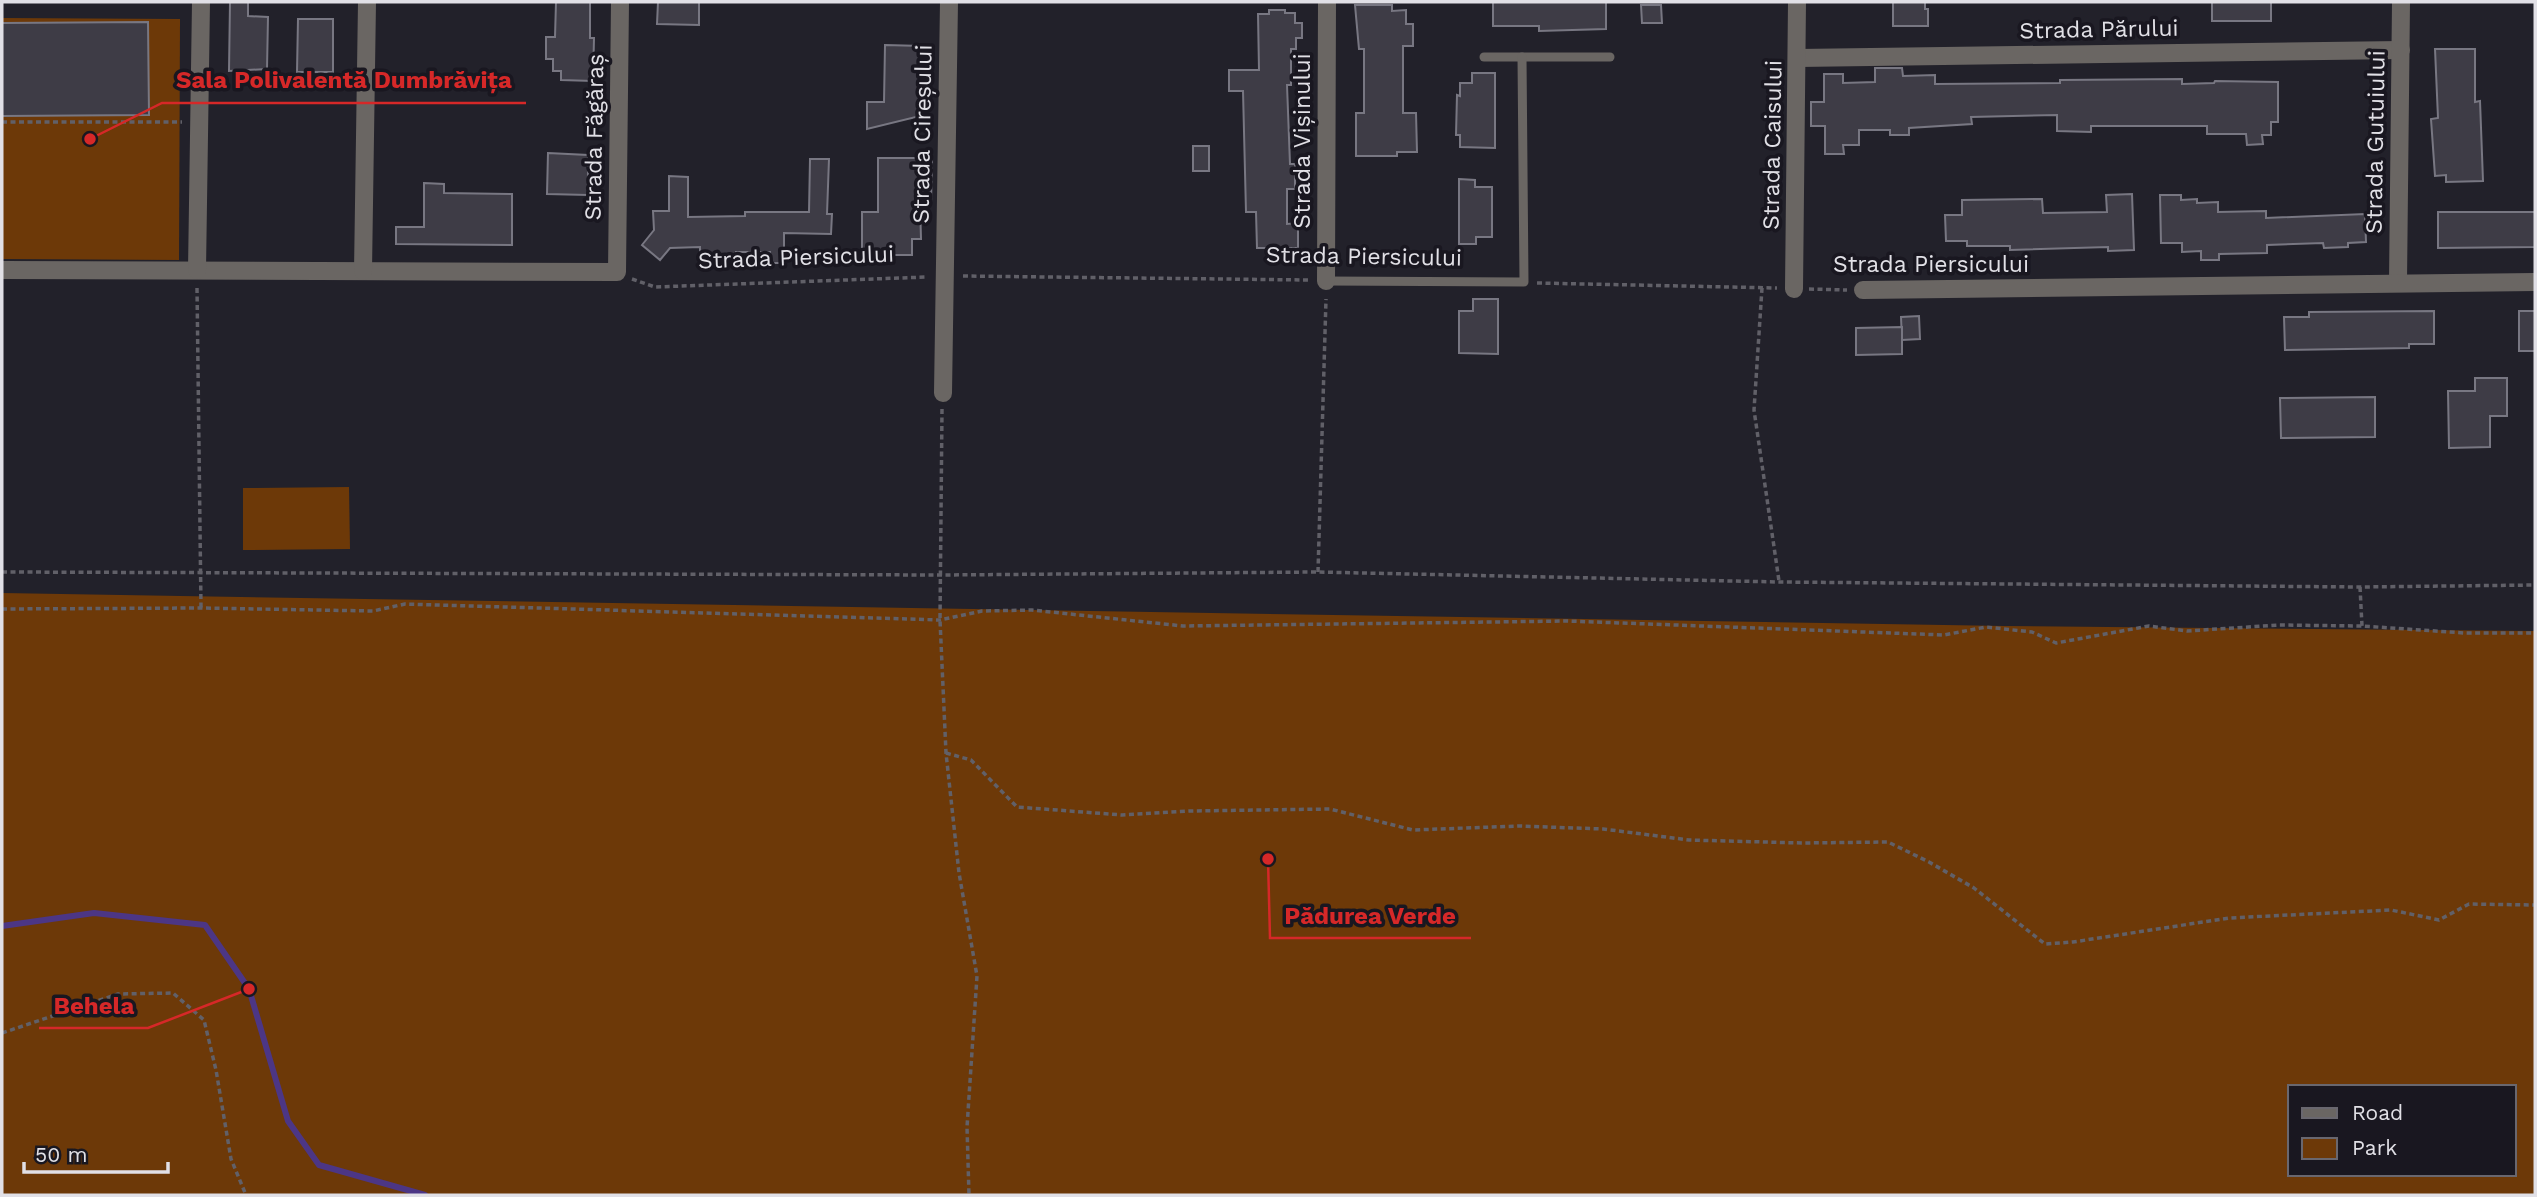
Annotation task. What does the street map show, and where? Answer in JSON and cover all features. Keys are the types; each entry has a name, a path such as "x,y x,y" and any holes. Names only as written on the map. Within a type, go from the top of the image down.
{"street":[{"path":"197,270 201,2"},
{"path":"363,271 367,2"},
{"name":"Strada Făgăraș","path":"617,272 620,2"},
{"name":"Strada Cireșului","path":"943,393 949,2"},
{"name":"Strada Vișinului","path":"1326,281 1327,2"},
{"name":"Strada Caisului","path":"1794,289 1797,2"},
{"name":"Strada Gutuiului","path":"2398,282 2401,2"},
{"name":"Strada Părului","path":"1798,58 2401,50"},
{"path":"2,270 617,272"},
{"name":"Strada Piersicului","path":"1863,290 2535,282"}],"lane":[{"path":"1484,57 1610,57"},
{"path":"1522,57 1524,282"},
{"name":"Strada Piersicului","path":"1326,281 1524,282"}],"path":[{"path":"2,122 183,122"},
{"path":"197,270 201,608"},
{"name":"Strada Piersicului","path":"617,272 655,287 944,276 1326,281"},
{"path":"1318,572 1326,281"},
{"name":"Strada Piersicului","path":"1524,282 1863,290"},
{"path":"1762,288 1754,410 1779,582"},
{"path":"943,393 940,620 946,753 959,873 977,976 967,1127 969,1195"},
{"path":"2,572 940,575 1318,572 1779,582 2360,587 2535,585"},
{"path":"2360,587 2362,626"},
{"path":"2,609 373,611 405,604 940,620 982,611 1032,610 1183,626 1568,621 1944,635 1986,627 2032,632 2056,643 2149,626 2187,631 2279,625 2362,626 2464,633 2535,633"},
{"path":"946,753 971,760 1017,807 1036,809 1122,815 1331,809 1413,830 1519,826 1603,829 1689,840 1888,842 1930,862 1974,888 2045,944 2229,918 2391,910 2439,920 2469,904 2535,905"},
{"path":"2,1033 118,994 173,993 204,1020 216,1070 231,1159 246,1195"}],"green space":[{"path":"2,18 180,19 179,260 2,259"},
{"path":"349,487 350,549 243,550 243,488"},
{"path":"2,593 2005,626 2535,631 2535,1195 2,1195"}],"building":[{"path":"230,2 248,2 248,16 268,17 267,69 229,71"},
{"path":"556,2 590,2 590,38 594,38 593,81 561,80 561,71 553,71 553,59 546,59 546,37 555,37"},
{"path":"658,2 699,2 699,25 657,24"},
{"path":"1493,2 1606,2 1606,29 1539,31 1539,26 1493,26"},
{"path":"1893,2 1925,2 1925,9 1928,9 1928,26 1893,26"},
{"path":"2212,2 2271,2 2271,21 2212,21"},
{"path":"1355,5 1392,5 1392,11 1406,10 1406,24 1413,24 1413,46 1403,46 1403,113 1416,113 1417,152 1397,152 1397,156 1356,156 1356,113 1364,113 1364,49 1359,49"},
{"path":"1641,5 1661,5 1662,23 1642,23"},
{"path":"1269,10 1295,13 1295,23 1302,23 1302,38 1296,38 1296,49 1291,49 1291,85 1287,85 1290,164 1295,164 1295,189 1287,189 1287,224 1298,223 1298,248 1287,248 1287,254 1271,254 1271,248 1257,248 1256,212 1246,212 1243,91 1229,91 1229,70 1259,70 1258,14 1269,14"},
{"path":"298,19 333,19 333,72 297,72"},
{"path":"148,22 149,115 2,116 2,23"},
{"path":"885,45 922,46 920,116 867,129 867,102 884,102"},
{"path":"2435,49 2475,49 2475,102 2480,101 2483,181 2446,182 2446,175 2435,176 2431,119 2438,118"},
{"path":"1875,68 1902,68 1903,76 1935,75 1935,84 2182,79 2182,84 2215,81 2278,82 2278,122 2271,122 2271,135 2262,135 2263,144 2247,145 2246,134 2207,134 2207,126 2091,126 2091,132 2057,131 2057,115 1971,117 1972,124 1909,128 1909,135 1890,135 1890,130 1859,130 1859,145 1843,145 1844,154 1825,154 1825,126 1811,126 1811,102 1824,102 1824,74 1843,74 1843,83 1875,82"},
{"path":"1472,73 1495,73 1495,148 1460,147 1460,135 1456,135 1460,83 1472,83"},
{"path":"1193,146 1209,146 1209,171 1193,171"},
{"path":"548,153 588,155 588,195 547,194"},
{"path":"878,158 932,158 931,204 920,203 921,239 912,239 912,255 862,255 862,212 878,212"},
{"path":"810,159 829,159 827,214 832,214 831,234 784,233 784,263 770,263 770,252 736,252 736,257 700,257 700,247 670,248 660,260 642,245 654,230 653,211 669,211 669,176 688,177 688,217 745,216 745,212 809,212"},
{"path":"1459,179 1475,180 1475,187 1492,187 1492,237 1476,237 1476,244 1459,244"},
{"path":"424,183 444,184 444,193 512,194 512,245 396,244 396,227 424,227"},
{"path":"2132,194 2134,250 2108,251 2108,247 2010,250 2010,246 1967,246 1967,241 1946,241 1945,215 1962,215 1962,200 2042,199 2043,213 2107,212 2106,195"},
{"path":"2160,195 2181,195 2181,200 2197,199 2197,203 2218,202 2218,212 2266,211 2266,218 2365,214 2366,242 2348,243 2348,247 2324,248 2323,243 2267,245 2267,253 2219,254 2219,260 2201,260 2201,251 2182,252 2182,243 2161,243"},
{"path":"2438,212 2535,212 2535,247 2438,248"},
{"path":"1473,299 1498,299 1498,354 1459,353 1459,311 1473,311"},
{"path":"2434,311 2434,344 2409,344 2409,348 2285,350 2284,317 2309,317 2309,312"},
{"path":"2519,311 2535,311 2535,351 2519,351"},
{"path":"1919,316 1920,339 1902,340 1901,317"},
{"path":"1902,327 1902,354 1856,355 1856,328"},
{"path":"2475,378 2507,378 2507,416 2490,416 2490,447 2449,448 2448,391 2475,391"},
{"path":"2375,397 2375,437 2281,438 2280,398"}],"waterway":[{"path":"2,926 94,913 205,925 249,989 288,1121 319,1165 425,1195"}],"place":[{"name":"Sala Polivalentă Dumbrăvița","path":"90,139"},
{"name":"Pădurea Verde","path":"1268,859"},
{"name":"Behela","path":"249,989"}]}
